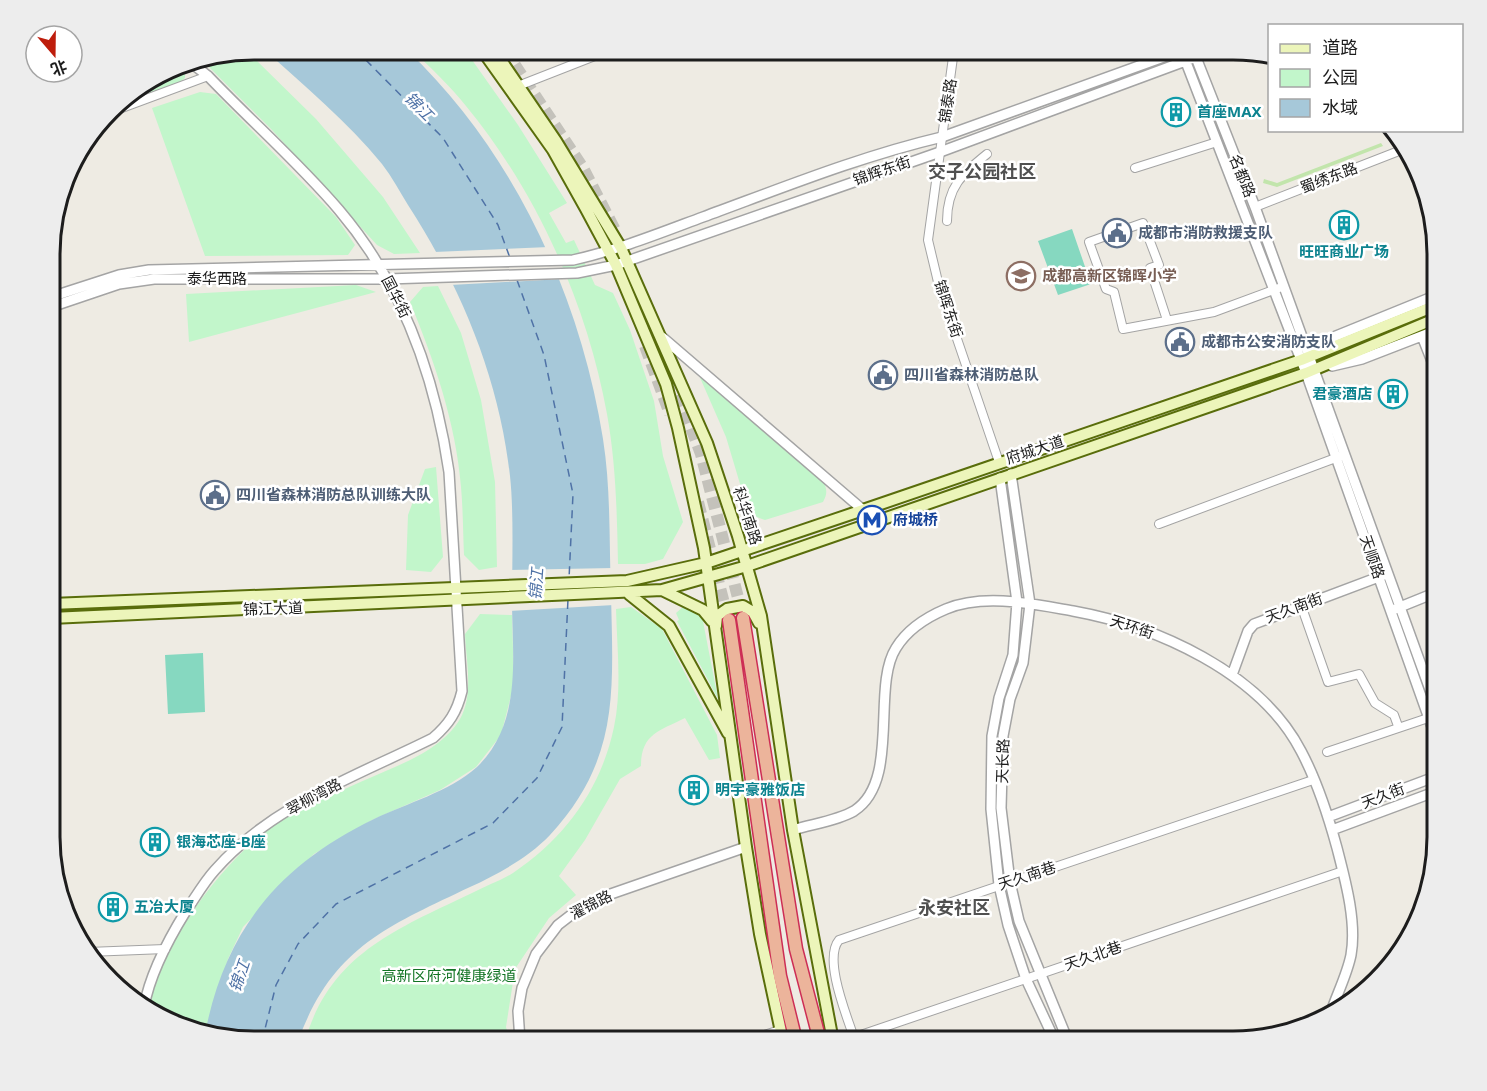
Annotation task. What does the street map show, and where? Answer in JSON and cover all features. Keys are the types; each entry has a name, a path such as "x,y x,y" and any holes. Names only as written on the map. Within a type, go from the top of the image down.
{"highway":[{"path":"743,618 785,884 806,993 817,1031"},
{"path":"729,620 780,976 794,1031"}],"main road":[{"name":"科华南路","path":"489,60 553,150 610,252 622,263 662,337 707,443 747,566 763,631 793,830 832,1031"},
{"name":"科华南路","path":"501,60 556,141 621,248 622,263 666,384 678,428 706,562 746,847 760,934 780,1030"},
{"name":"府城大道","path":"493,587 627,581 706,562 1305,358 1427,310"},
{"name":"府城大道","path":"494,600 628,594 662,590 708,579 1311,372 1427,322"},
{"name":"锦江大道","path":"60,604 493,587"},
{"path":"662,590 703,609 714,627"},
{"path":"628,594 669,626 732,740"},
{"name":"锦江大道","path":"60,618 494,600"},
{"path":"714,627 717,616 727,609 743,606 753,612 763,631"},
{"path":"760,934 780,976"},
{"path":"806,993 816,958"}],"street":[{"path":"518,86 584,60"},
{"name":"锦泰路","path":"940,152 953,60"},
{"name":"锦辉东街","path":"573,260 610,252 876,155 942,137 1154,60"},
{"name":"名都路","path":"1196,60 1254,207 1278,288 1311,372"},
{"name":"锦辉东街","path":"577,273 622,263 880,171 940,152 1186,61"},
{"path":"1167,320 1150,268 1159,265 1143,223 1089,242 1106,289 1114,292 1123,329 1214,312 1278,288 1186,61"},
{"name":"国华街","path":"199,69 339,210 387,279 418,343 444,437 449,472 457,601"},
{"path":"130,105 208,76"},
{"path":"1135,168 1217,142"},
{"name":"锦晖东街","path":"940,152 928,240 939,286 999,462"},
{"name":"蜀绣东路","path":"1254,207 1398,152"},
{"path":"947,220 947,202 961,176 987,154"},
{"path":"876,155 882,161 880,171"},
{"name":"泰华西路","path":"60,294 118,275 149,270 573,260"},
{"name":"泰华西路","path":"60,304 119,284 154,279 387,279 577,273"},
{"path":"1305,358 1336,336 1427,299"},
{"path":"1311,372 1362,359 1427,334"},
{"path":"1422,336 1427,336"},
{"path":"1422,336 1427,349"},
{"path":"662,337 863,510"},
{"name":"天顺路","path":"1311,372 1427,699"},
{"path":"1159,524 1341,456"},
{"name":"天长路","path":"1005,476 1017,602 1013,655 999,698 992,736 991,809 999,885 1008,925 1026,979 1050,1031"},
{"name":"天长路","path":"1005,476 1030,604 1023,663 1010,699 1003,736 1001,808 1010,882 1018,921 1064,1031"},
{"name":"天久南街","path":"1232,675 1248,631 1254,624 1384,575"},
{"path":"1395,609 1427,596"},
{"name":"翠柳湾路","path":"146,998 170,936 213,871 246,839 295,804 433,738 448,725 458,709 462,691 457,601"},
{"name":"天环街","path":"793,830 854,810 869,796 877,780 890,662 895,649 909,632 929,617 949,608 971,603 1017,602 1093,615 1156,634 1245,683 1283,724 1301,750 1328,817 1343,871 1350,908 1351,954 1334,1002"},
{"path":"1301,605 1328,682 1359,674 1375,703 1394,715 1398,726"},
{"name":"天顺路","path":"1395,609 1427,685"},
{"path":"1327,752 1427,718"},
{"name":"天久南巷","path":"852,1031 837,982 833,953 839,940 1313,780"},
{"name":"天久街","path":"1328,817 1427,780"},
{"name":"天久街","path":"1332,830 1427,795"},
{"name":"濯锦路","path":"519,1031 518,1011 522,988 536,954 558,925 580,908 605,896 746,847"},
{"name":"天久北巷","path":"874,1031 1343,871"},
{"path":"98,952 165,949"}],"green space":[{"path":"241,60 256,60 316,119 383,197 420,253 394,254 377,245 272,130 208,66"},
{"path":"422,60 472,60 518,125 567,203 549,213 566,243 574,240 595,285 613,293 630,330 654,401 663,456 683,522 663,559 645,564 618,564 614,470 607,414 587,332 572,291 537,212 515,175 492,139"},
{"path":"185,73 185,78 179,83 141,97 157,86"},
{"path":"200,92 216,94 336,217 355,245 348,255 205,256 152,108"},
{"path":"1381,143 1383,146 1277,187 1263,183 1264,179 1277,183"},
{"path":"1072,229 1091,284 1058,295 1038,241"},
{"path":"356,285 376,292 189,342 186,294"},
{"path":"438,286 461,333 481,400 495,482 497,567 479,570 464,555 461,487 454,439 443,392 410,302 423,287"},
{"path":"698,373 822,479 826,490 823,502 765,520 749,514 726,437"},
{"path":"436,467 443,557 431,572 406,570 408,515 425,469"},
{"path":"684,606 702,616 718,699 677,621 679,620 676,613"},
{"name":"高新区府河健康绿道","path":"631,607 662,629 717,735 720,758 709,760 685,718 660,730 648,740 644,747 641,766 620,779 585,840 559,876 576,895 549,918 515,969 507,1031 309,1031 316,1011 331,986 349,965 393,933 513,873 549,844 578,810 600,771 614,727 618,683 616,609"},
{"path":"480,614 512,615 514,684 501,735 476,767 440,790 372,820 314,854 243,927 228,959 208,1025 180,1016 150,1001 167,955 201,899 222,873 267,829 318,800 417,756 430,749 452,730 460,719 467,699 465,634"},
{"path":"203,653 205,712 168,714 165,655"}],"water":[{"name":"锦江","path":"276,60 416,60 445,90 479,133 510,179 536,228 559,279 578,331 603,439 609,516 611,693 601,751 589,779 573,807 550,835 512,865 412,915 365,944 327,983 302,1031 241,1031 207,1025 226,963 242,932 261,905 310,857 340,837 454,783 477,767 491,750 501,732 508,712 511,691 513,648 510,476 505,440 487,369 461,301 427,236 382,164 340,119"}],"pier":[{"path":"549,247 563,279 450,285 434,252"},
{"path":"613,568 614,605 509,611 509,570"}],"ferry route":[{"path":"366,60 443,138 498,225 510,258"},
{"path":"517,280 544,355 573,494 569,579"},
{"path":"264,1031 276,985 298,944 336,904 493,823 537,778 562,727 568,599"}],"tunnel":[{"path":"512,60 583,168 617,234"},
{"path":"645,346 670,414"},
{"path":"666,361 701,454 743,617"},
{"path":"698,502 728,619"}],"place":[{"name":"首座MAX","path":"1176,112"},
{"name":"旺旺商业广场","path":"1344,225"},
{"name":"成都市消防救援支队","path":"1117,233"},
{"name":"成都高新区锦晖小学","path":"1021,276"},
{"name":"成都市公安消防支队","path":"1180,342"},
{"name":"四川省森林消防总队","path":"883,375"},
{"name":"君豪酒店","path":"1393,394"},
{"name":"四川省森林消防总队训练大队","path":"215,495"},
{"name":"府城桥","path":"872,520"},
{"name":"明宇豪雅饭店","path":"694,790"},
{"name":"银海芯座-B座","path":"155,842"},
{"name":"五冶大厦","path":"113,907"}],"district":[{"name":"交子公园社区","path":"982,172"},
{"name":"永安社区","path":"954,908"}]}
